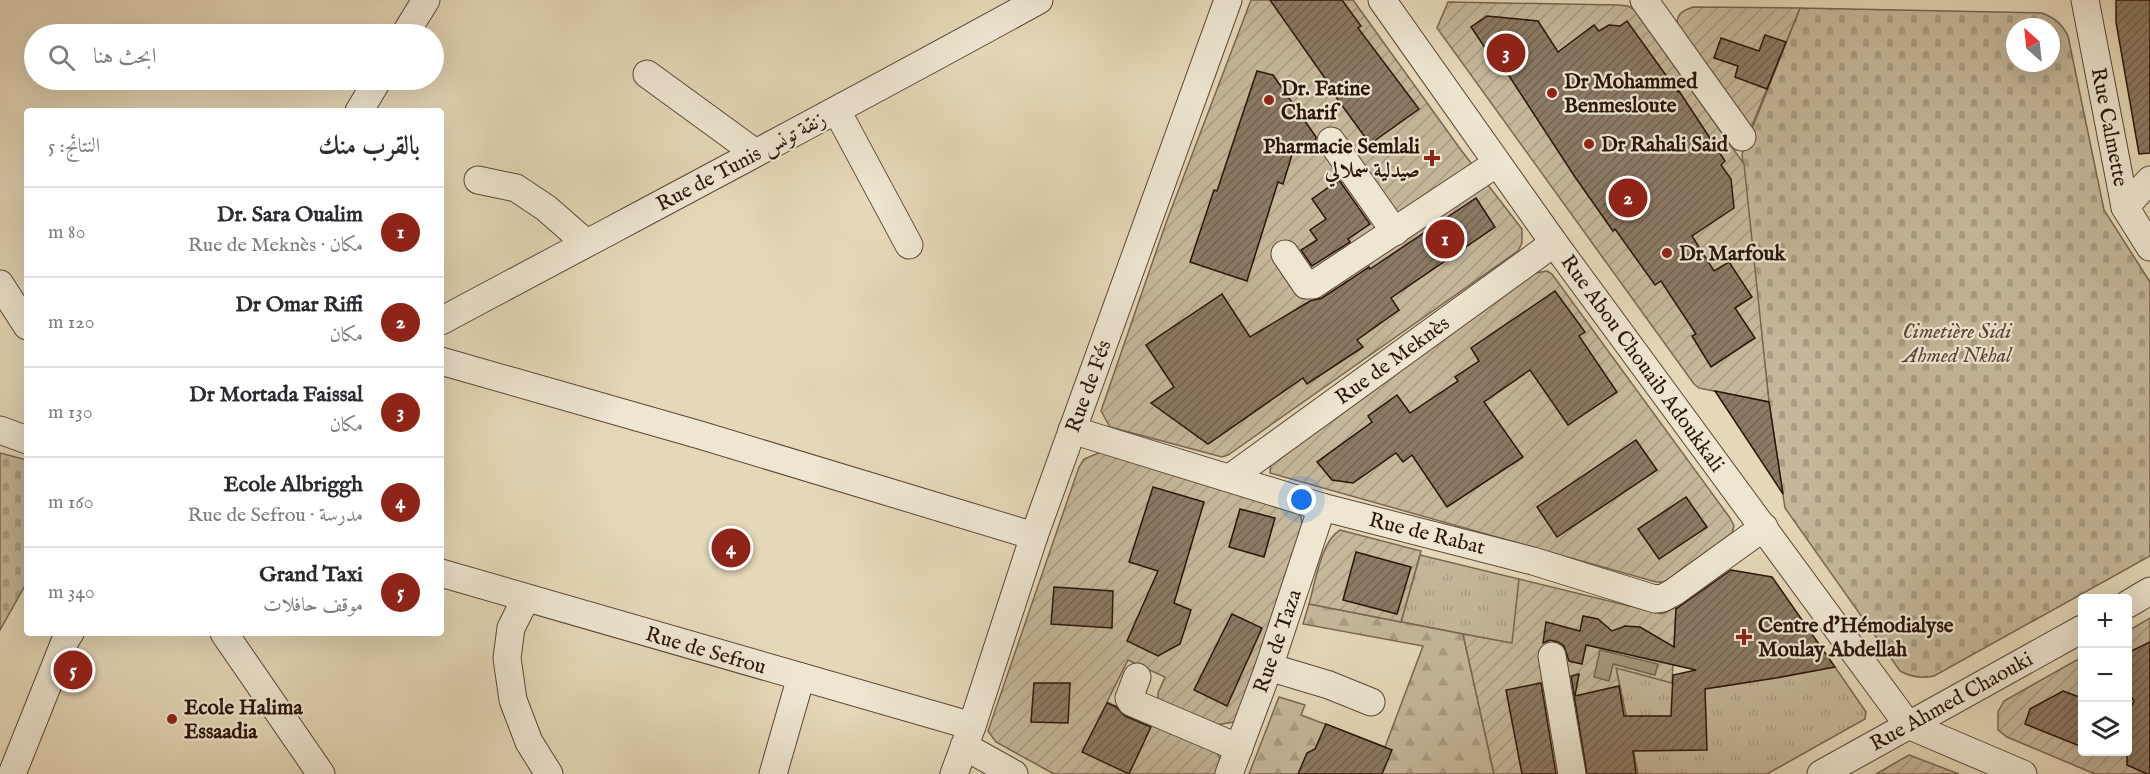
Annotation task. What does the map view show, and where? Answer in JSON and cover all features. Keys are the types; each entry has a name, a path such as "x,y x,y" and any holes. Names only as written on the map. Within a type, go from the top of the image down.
{"street":[{"path":"411,24 426,0"},
{"name":"Rue de Tunis زنقة تونس","path":"444,319 754,152 837,111 1039,0"},
{"name":"Rue de Fés","path":"954,774 1034,536 1228,0"},
{"name":"Rue Abou Chouaib Adoukkali","path":"1382,0 1554,243 1908,725"},
{"path":"1644,0 1743,137"},
{"name":"Rue Calmette","path":"2085,0 2125,207 2150,247"},
{"path":"647,75 754,152"},
{"path":"361,108 372,90"},
{"path":"837,111 909,245"},
{"path":"1331,141 1395,232"},
{"path":"1285,254 1301,280 1306,285 1313,285 1497,163"},
{"path":"477,180 516,188 546,208 586,243"},
{"path":"2125,207 2150,180"},
{"name":"Rue de Meknès","path":"1230,478 1554,243"},
{"path":"0,284 24,321"},
{"path":"444,363 699,435 1034,536"},
{"name":"Rue de Rabat","path":"1072,430 1323,507 1533,561 1655,599 1663,598 1674,592 1764,527"},
{"name":"Rue de Taza","path":"1229,774 1269,667 1323,507"},
{"name":"Rue de Sefrou","path":"444,574 801,677 968,736 1014,774"},
{"path":"2132,601 2150,591"},
{"path":"526,598 511,628 507,658 513,700 529,742 549,774"},
{"name":"Rue Ahmed Chaouki","path":"1821,774 2078,630"},
{"path":"12,774 68,636"},
{"path":"226,636 321,774"},
{"path":"1552,656 1572,774"},
{"path":"1269,667 1329,685 1371,702"},
{"path":"773,774 801,677"},
{"path":"1137,677 1129,698 1131,702 1239,748"},
{"path":"1908,725 2023,774"}],"green space":[{"path":"1251,0 1353,0 1461,150 1522,229 1522,243 1518,251 1222,457 1110,427 1101,411 1166,223"},
{"path":"1448,2 1618,5 1628,6 1635,10 1744,164 1769,402 1699,388 1694,384 1437,28"},
{"path":"1693,7 1800,8 1751,128 1678,28 1677,20 1680,14"},
{"name":"Cimetière Sidi Ahmed Nkhal","path":"1800,8 2042,13 2052,18 2006,18 2006,72 2060,72 2061,25 2068,36 2104,210 2150,282 2150,556 1934,676 1908,675 1900,671 1785,508 1769,402 1742,154"},
{"path":"1547,271 1552,274 1730,518 1734,526 1732,533 1664,582 1656,582 1270,473 1271,461 1535,273"},
{"path":"1103,451 1297,511 1301,517 1303,527 1241,716 1234,722 1216,725 1163,703 1158,699 1158,693 1165,677 1128,660 1107,702 1216,752 1221,762 1217,774 1054,774 996,742 988,731 1079,467 1084,459"},
{"path":"0,453 24,459 24,587 0,630"},
{"path":"1340,530 1421,551 1401,622 1309,604 1323,553 1333,535"},
{"path":"1420,555 1519,579 1513,644 1401,622"},
{"path":"1519,579 1662,614 1676,607 1672,683 1616,668 1638,774 1494,774 1463,634 1512,643"},
{"path":"1309,604 1463,634 1494,774 1249,774 1279,697 1305,705 1301,715 1385,747 1423,646 1303,624"},
{"path":"2150,618 2150,774 2095,774 2007,737 1998,730 1998,712 2004,701 2078,659 2078,756 2132,756 2132,629"},
{"path":"1616,667 1672,683 1718,687 1835,667 1866,712 1865,719 1767,774 1638,774"},
{"path":"1909,755 1959,774 1876,774"}],"shaded area":[{"path":"1600,650 1658,664 1655,675 1613,664 1609,681 1594,677"}],"building":[{"path":"1270,0 1342,0 1361,26 1358,28 1419,109 1370,144"},
{"path":"2116,0 2150,0 2150,153 2139,154 2116,22"},
{"path":"1487,16 1538,21 1558,52 1594,25 1599,31 1609,25 1620,26 1627,21 1679,91 1725,161 1721,165 1731,179 1734,208 1692,236 1714,271 1729,262 1752,297 1735,308 1755,338 1711,367 1692,336 1696,334 1661,281 1655,285 1615,229 1613,231 1502,65 1498,67 1471,27"},
{"path":"1765,35 1786,42 1767,89 1735,77 1738,66 1714,58 1721,38 1759,51"},
{"path":"1257,71 1273,75 1316,137 1315,143 1320,153 1295,145 1283,184 1278,182 1247,281 1190,262 1214,190 1217,191"},
{"path":"1339,180 1370,224 1348,239 1350,242 1312,266 1301,250 1317,240 1310,230 1326,219 1312,199"},
{"path":"1476,198 1495,227 1391,298 1399,310 1357,340 1363,347 1307,384 1303,378 1208,444 1151,403 1174,387 1146,345 1222,294 1250,337 1310,301 1322,298 1369,267 1370,269"},
{"path":"1555,291 1585,332 1579,336 1617,392 1568,425 1530,370 1484,402 1523,457 1447,507 1412,455 1403,462 1396,453 1353,483 1332,480 1317,462 1372,422 1368,416 1397,395 1410,413 1458,381 1455,377 1479,361 1471,348"},
{"path":"1715,391 1769,402 1783,494"},
{"path":"1636,440 1657,470 1557,537 1537,507"},
{"path":"1153,487 1204,502 1174,603 1191,610 1180,644 1158,656 1127,641 1158,571 1129,562"},
{"path":"1686,497 1707,527 1659,559 1638,529"},
{"path":"1240,509 1275,518 1264,557 1229,547"},
{"path":"1356,552 1411,567 1397,614 1343,600"},
{"path":"1731,570 1772,577 1835,667 1705,689 1707,750 1633,751 1636,774 1587,774 1571,676 1579,674 1575,696 1619,686 1624,716 1671,716 1673,675 1696,670 1586,645 1582,664 1569,661 1564,646 1550,640 1543,643 1546,622 1580,631 1583,616 1598,619 1612,631 1625,626 1640,627 1674,647 1676,609"},
{"path":"1054,587 1113,591 1112,628 1051,624"},
{"path":"1232,614 1262,628 1227,706 1194,690"},
{"path":"2150,642 2150,774 2127,765 2127,756 2132,756 2132,705 2134,701 2132,698 2132,651"},
{"path":"1034,683 1070,683 1068,723 1031,722"},
{"path":"1541,683 1556,774 1522,774 1506,690"},
{"path":"2063,691 2078,697 2078,745 2025,724 2030,709"},
{"path":"1107,703 1116,707 1125,716 1151,727 1129,774 1082,752"},
{"path":"1326,724 1392,750 1382,774 1298,774 1307,753 1315,749"}],"place":[{"name":"Dr Mortada Faissal","path":"1506,53"},
{"name":"Dr Mohammed Benmesloute","path":"1552,93"},
{"name":"Dr. Fatine Charif","path":"1269,100"},
{"name":"Dr Rahali Said","path":"1589,144"},
{"name":"Pharmacie Semlali صيدلية سملالي","path":"1432,158"},
{"name":"Dr Omar Riffi","path":"1628,198"},
{"name":"Dr. Sara Oualim","path":"1445,239"},
{"name":"Dr Marfouk","path":"1667,253"},
{"name":"Ecole Albriggh","path":"731,548"},
{"name":"Centre d'Hémodialyse Moulay Abdellah","path":"1744,637"},
{"name":"Grand Taxi","path":"73,670"},
{"name":"Ecole Halima Essaadia","path":"172,719"}]}
